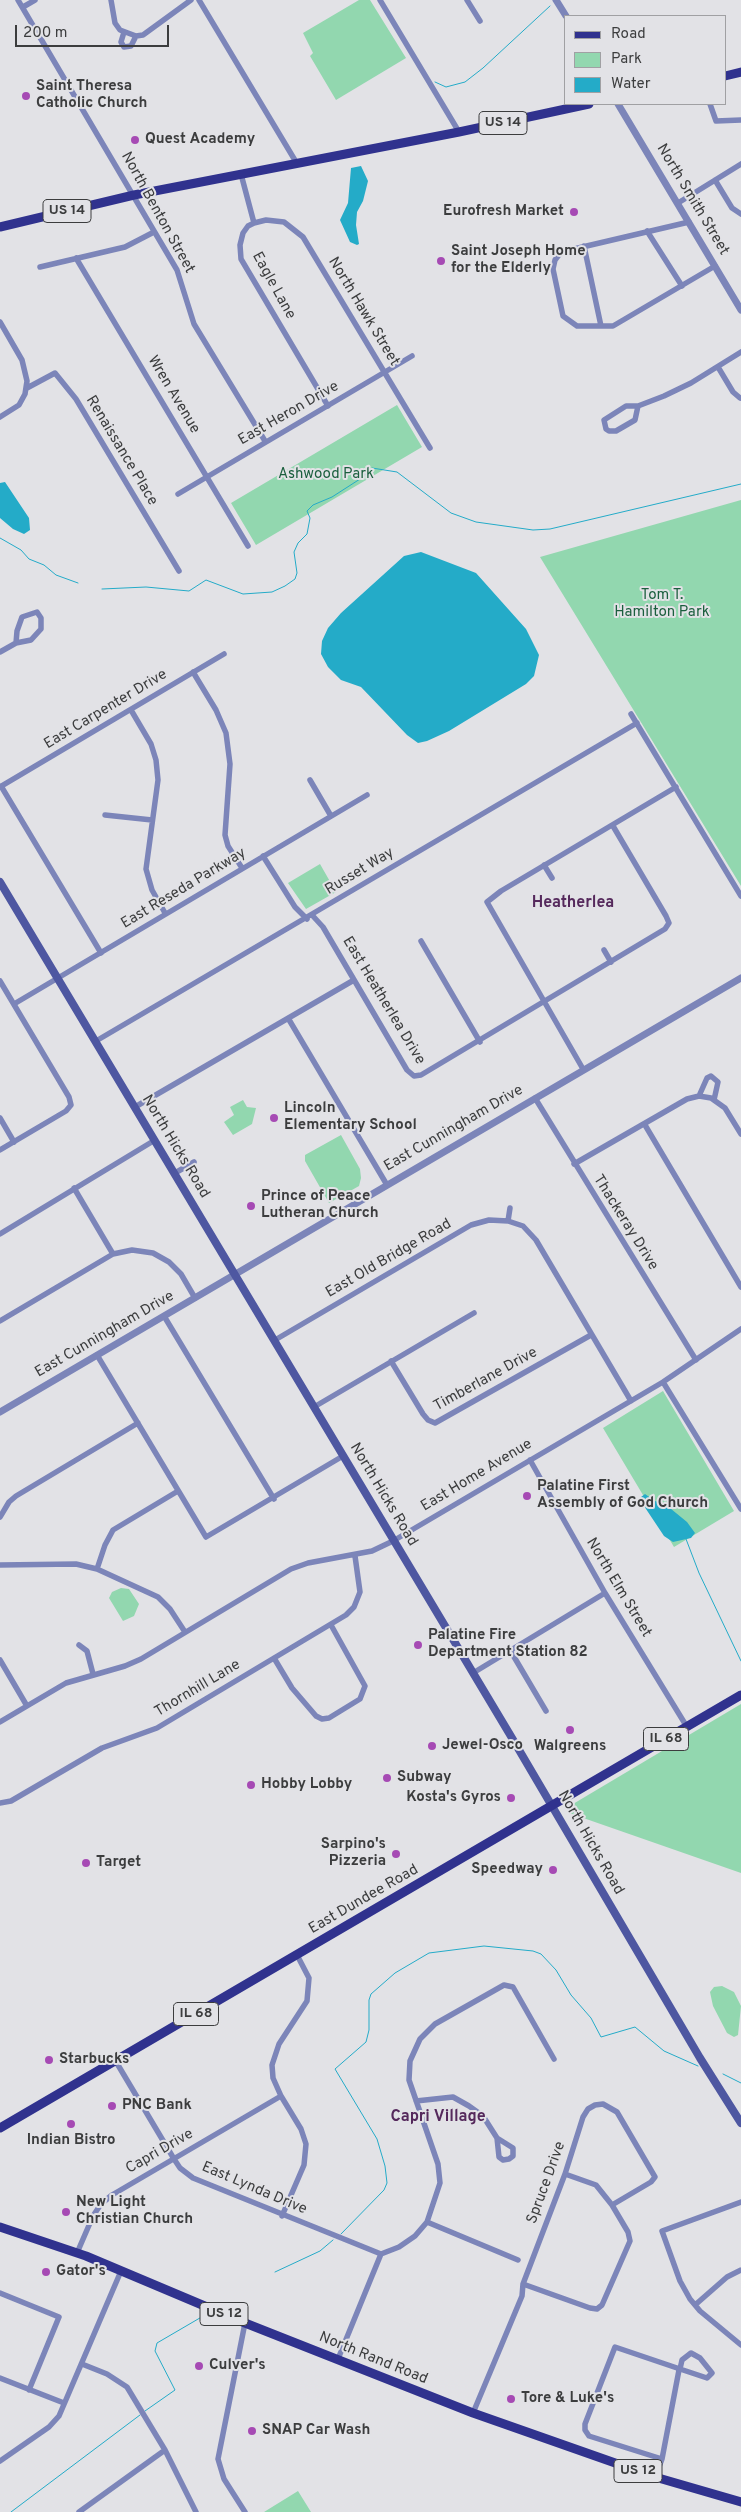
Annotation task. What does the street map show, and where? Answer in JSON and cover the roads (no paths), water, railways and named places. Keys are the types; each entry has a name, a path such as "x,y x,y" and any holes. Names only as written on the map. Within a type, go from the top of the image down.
{"main road":[{"path":"726,76 741,72"},
{"name":"US 14","path":"0,227 134,195 296,162 459,132 584,105"},
{"name":"North Hicks Road","path":"0,882 553,1806 700,2058 741,2123"},
{"name":"East Dundee Road","path":"0,2128 741,1695"},
{"name":"North Rand Road","path":"0,2227 77,2253 245,2323 473,2413 655,2477 741,2502"}],"street":[{"name":"North Benton Street","path":"18,0 134,195 181,279 194,324 265,441"},
{"path":"23,7 35,0"},
{"path":"111,0 115,23 124,32 136,36 143,35 191,0"},
{"path":"199,0 296,162"},
{"path":"380,0 459,132"},
{"path":"468,0 480,21"},
{"path":"556,0 565,15"},
{"path":"124,32 121,42 124,47 131,46 136,36"},
{"name":"North Smith Street","path":"619,105 741,310"},
{"path":"710,105 716,121 741,120"},
{"path":"678,203 741,164"},
{"path":"241,174 254,223"},
{"path":"715,180 732,208 741,214"},
{"name":"North Hawk Street","path":"254,223 266,220 284,222 298,231 430,448"},
{"path":"689,222 561,252 555,260 553,270 563,316 578,326 600,326 621,323 715,266"},
{"name":"Eagle Lane","path":"254,223 248,226 243,233 241,259 328,406"},
{"path":"40,267 125,247 154,232"},
{"path":"647,232 682,286"},
{"path":"584,246 600,326"},
{"name":"Wren Avenue","path":"76,258 248,546"},
{"path":"0,322 24,363 27,375 27,388 19,405 0,417"},
{"path":"638,406 635,420 616,431 609,432 604,420 626,406 638,406 664,396 718,367 741,352"},
{"name":"East Heron Drive","path":"178,494 412,356"},
{"path":"718,367 733,392 740,398"},
{"name":"Renaissance Place","path":"27,388 55,374 76,399 179,571"},
{"path":"0,652 16,643 31,640 41,629 41,618 37,612 22,617 17,631 16,643"},
{"name":"East Carpenter Drive","path":"1,786 224,654"},
{"path":"193,672 216,710 226,733 230,764 225,835 228,846 242,868"},
{"path":"131,710 151,744 156,760 158,780 146,869 152,890 165,913"},
{"path":"631,714 741,896"},
{"name":"Russet Way","path":"96,1041 310,917 637,723"},
{"path":"310,780 331,816"},
{"path":"1,786 101,953"},
{"path":"583,1069 487,902 496,893 676,788"},
{"name":"East Reseda Parkway","path":"14,1004 367,795"},
{"path":"105,815 152,820"},
{"name":"East Heatherlea Drive","path":"264,856 295,907 323,927 407,1070 414,1076 426,1073 480,1042 665,929 669,923 613,826"},
{"path":"544,865 552,878"},
{"path":"422,941 480,1042"},
{"path":"604,950 611,962"},
{"name":"East Cunningham Drive","path":"0,1412 741,978"},
{"path":"135,1107 354,980"},
{"path":"0,981 69,1096 71,1105 66,1111 0,1150"},
{"path":"288,1018 387,1185"},
{"path":"699,1096 707,1078 711,1076 718,1082 714,1100"},
{"path":"574,1164 645,1125 687,1099 699,1096 714,1100 725,1108 741,1134"},
{"name":"Thackeray Drive","path":"535,1098 696,1360"},
{"path":"0,1118 14,1142"},
{"path":"645,1125 741,1287"},
{"path":"0,1234 155,1140"},
{"path":"175,1173 194,1162"},
{"path":"74,1188 113,1254"},
{"path":"510,1208 508,1221 523,1226 536,1240 631,1401"},
{"name":"East Old Bridge Road","path":"275,1340 471,1225 489,1220 508,1221"},
{"path":"0,1321 113,1254 144,1251 161,1256 176,1268 195,1298"},
{"path":"314,1407 474,1313"},
{"path":"164,1316 274,1499"},
{"name":"East Home Avenue","path":"0,1722 66,1683 133,1662 292,1569 308,1563 355,1556 372,1551 393,1540 663,1382 741,1329"},
{"name":"Timberlane Drive","path":"391,1361 423,1414 428,1420 435,1423 591,1335"},
{"path":"97,1355 206,1537 274,1499 343,1456"},
{"path":"663,1382 741,1509"},
{"path":"0,1517 9,1502 16,1496 138,1424"},
{"name":"North Elm Street","path":"530,1460 605,1593 687,1727"},
{"path":"97,1569 104,1545 113,1530 178,1491"},
{"name":"Thornhill Lane","path":"0,1804 12,1801 102,1748 157,1728 349,1613 357,1602 360,1586 355,1556"},
{"path":"0,1565 76,1564 97,1569 158,1597 170,1609 185,1632"},
{"path":"473,1673 605,1593"},
{"path":"274,1658 292,1688 316,1716 322,1720 329,1718 360,1699 365,1686 330,1625"},
{"path":"79,1645 87,1651 93,1674"},
{"path":"510,1650 546,1711"},
{"path":"0,1660 27,1706"},
{"path":"282,2216 304,2165 306,2144 301,2129 281,2096 273,2078 272,2065 275,2052 307,2001 309,1978 297,1956"},
{"path":"338,2359 381,2254 407,2241 427,2222 440,2183 438,2164 409,2080 410,2061 420,2040 436,2024 504,1985 513,1987 554,2059"},
{"name":"East Lynda Drive","path":"115,2060 174,2159 180,2168 193,2178 282,2216 381,2254"},
{"name":"Capri Drive","path":"77,2253 93,2216 112,2195 281,2096"},
{"path":"416,2101 452,2098 469,2106 483,2116 498,2138"},
{"name":"Spruce Drive","path":"473,2413 522,2296 523,2284 565,2174 583,2118 588,2109 595,2105 611,2107 617,2112 655,2177 651,2182 612,2205"},
{"path":"523,2284 596,2309 602,2305 630,2241 628,2232 612,2205 596,2185 565,2174"},
{"path":"741,2202 662,2231 680,2281 695,2305 741,2345"},
{"path":"427,2222 518,2260"},
{"path":"695,2305 727,2277 741,2270"},
{"path":"0,2461 49,2427 59,2416 121,2271"},
{"path":"0,2292 59,2316 29,2390"},
{"path":"245,2323 218,2459 224,2478 245,2512"},
{"path":"655,2477 662,2459 680,2369 682,2360 691,2354 700,2358 712,2372 707,2378 680,2369 615,2347 585,2424 585,2430 589,2436 662,2459"},
{"path":"82,2364 107,2374 127,2387 164,2450 196,2512"},
{"path":"0,2378 64,2403"},
{"path":"79,2512 164,2450"}],"water":[{"path":"361,166 368,181 363,201 357,212 356,225 359,244 357,245 350,242 340,220 348,203 351,168"},
{"path":"5,482 29,518 30,530 24,534 13,529 0,518 0,483"},
{"path":"421,552 476,573 526,629 539,655 534,676 526,684 449,731 418,743 407,735 361,687 341,680 328,667 321,654 322,641 328,628 341,613 404,556"},
{"path":"645,1494 655,1501 665,1504 687,1522 695,1533 691,1538 673,1542 664,1536 642,1503 641,1497"}],"waterway":[{"path":"435,82 446,87 465,82 483,68 550,6"},
{"path":"102,589 146,587 189,591 206,580 243,594 272,592 295,579 297,573 294,552 298,543 307,534 310,518 307,511 313,505 332,497 360,479 372,468 397,472 451,513 476,522 533,530 550,529 741,484"},
{"path":"0,538 21,550 29,559 44,565 56,575 78,583"},
{"path":"686,1539 699,1573 741,1661"},
{"path":"341,2234 384,2190 387,2183 385,2166 377,2139 335,2069 366,2042 369,2030 369,2000 371,1994 395,1973 429,1953 484,1946 533,1951 541,1954 556,1970 571,1995 591,2018 601,2037 635,2027 664,2051 698,2066"},
{"path":"723,2074 741,2083"},
{"path":"275,2272 320,2251 333,2240"},
{"path":"145,2411 175,2390 155,2351 157,2343 205,2315"},
{"path":"11,2512 140,2415"}],"place":[{"name":"Saint Theresa Catholic Church","path":"26,96"},
{"name":"Quest Academy","path":"135,140"},
{"name":"Eurofresh Market","path":"574,212"},
{"name":"Saint Joseph Home for the Elderly","path":"441,261"},
{"name":"Lincoln Elementary School","path":"274,1118"},
{"name":"Prince of Peace Lutheran Church","path":"251,1206"},
{"name":"Palatine First Assembly of God Church","path":"527,1496"},
{"name":"Palatine Fire Department Station 82","path":"418,1645"},
{"name":"Walgreens","path":"570,1730"},
{"name":"Jewel-Osco","path":"432,1746"},
{"name":"Subway","path":"387,1778"},
{"name":"Hobby Lobby","path":"251,1785"},
{"name":"Kosta's Gyros","path":"511,1798"},
{"name":"Sarpino's Pizzeria","path":"396,1854"},
{"name":"Target","path":"86,1863"},
{"name":"Speedway","path":"553,1870"},
{"name":"Starbucks","path":"49,2060"},
{"name":"PNC Bank","path":"112,2106"},
{"name":"Indian Bistro","path":"71,2124"},
{"name":"New Light Christian Church","path":"66,2212"},
{"name":"Gator's","path":"46,2272"},
{"name":"Culver's","path":"199,2366"},
{"name":"Tore & Luke's","path":"511,2399"},
{"name":"SNAP Car Wash","path":"252,2431"}],"district":[{"name":"Heatherlea","path":"573,904"},
{"name":"Capri Village","path":"438,2118"}],"park label":[{"name":"Ashwood Park","path":"326,475"},
{"name":"Tom T. Hamilton Park","path":"662,604"}]}
